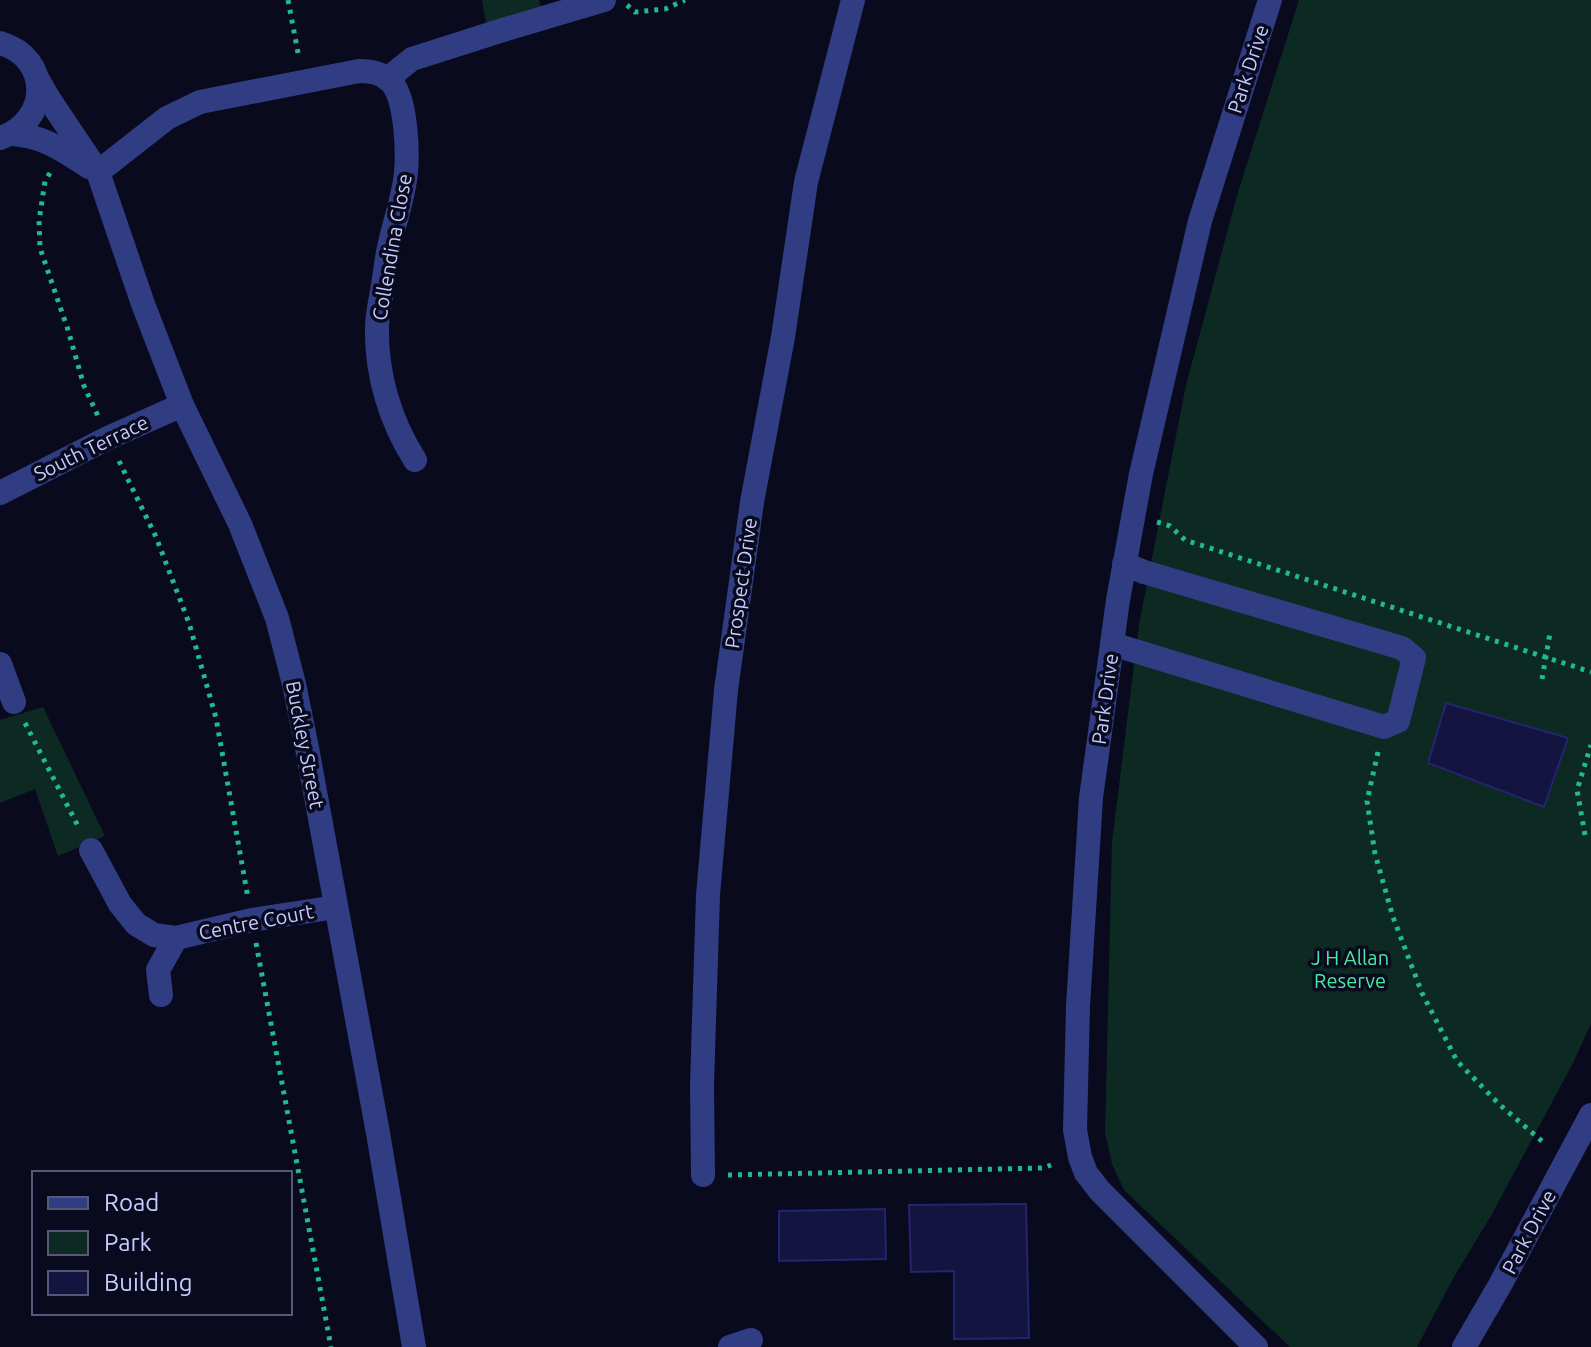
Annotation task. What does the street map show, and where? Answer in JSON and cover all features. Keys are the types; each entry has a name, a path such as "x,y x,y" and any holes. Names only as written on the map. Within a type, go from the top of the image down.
{"street":[{"path":"6,136 29,135 54,145 98,172 167,118 200,102 359,71 370,71 387,79 412,59 604,0"},
{"name":"Prospect Drive","path":"703,1175 702,1084 708,895 726,690 752,502 783,337 806,182 853,0"},
{"name":"Park Drive","path":"1256,1347 1100,1191 1086,1173 1075,1130 1082,916 1091,798 1124,564 1141,474 1200,221 1270,0"},
{"name":"Buckley Street","path":"1,42 30,62 49,99 98,172 143,304 182,405 240,524 277,618 304,735 378,1133 414,1347"},
{"path":"6,136 25,124 34,110 38,94 37,78"},
{"name":"Collendina Close","path":"387,79 394,85 404,115 406,173 377,326 379,354 387,401 402,440 415,460"},
{"name":"South Terrace","path":"0,493 108,438 182,405"},
{"path":"1112,644 1384,727 1398,721 1414,658 1402,648 1124,564"},
{"path":"0,664 14,702"},
{"name":"Centre Court","path":"91,850 120,904 136,924 154,935 176,938 252,920 336,907"},
{"name":"Centre Court","path":"161,995 158,970 176,938"},
{"name":"Park Drive","path":"1464,1347 1591,1115"}],"path":[{"path":"288,0 301,67"},
{"path":"621,0 635,12 665,9 685,0"},
{"path":"54,145 56,162 45,181 39,221 40,248 84,386 156,537 189,623 216,718 331,1347"},
{"path":"1152,520 1170,526 1185,540 1591,672"},
{"path":"1542,679 1550,633"},
{"path":"14,702 91,850"},
{"path":"1384,727 1367,801 1375,854 1393,917 1417,980 1457,1061 1500,1105 1543,1142"},
{"path":"1585,835 1577,790 1591,745"},
{"path":"703,1175 1043,1168 1051,1165"}],"green space":[{"path":"482,0 539,0 541,8 486,24"},
{"name":"J H Allan Reserve","path":"1299,0 1591,0 1591,1024 1492,1214 1417,1347 1290,1347 1124,1190 1112,1164 1105,1132 1112,842 1139,624 1186,385 1238,192"},
{"path":"43,707 105,836 58,856 35,789 0,803 0,720"}],"building":[{"path":"1446,703 1568,738 1544,807 1428,763"},
{"path":"1026,1204 1029,1338 954,1339 954,1271 911,1272 909,1205"},
{"path":"885,1209 886,1259 779,1261 779,1211"}]}
